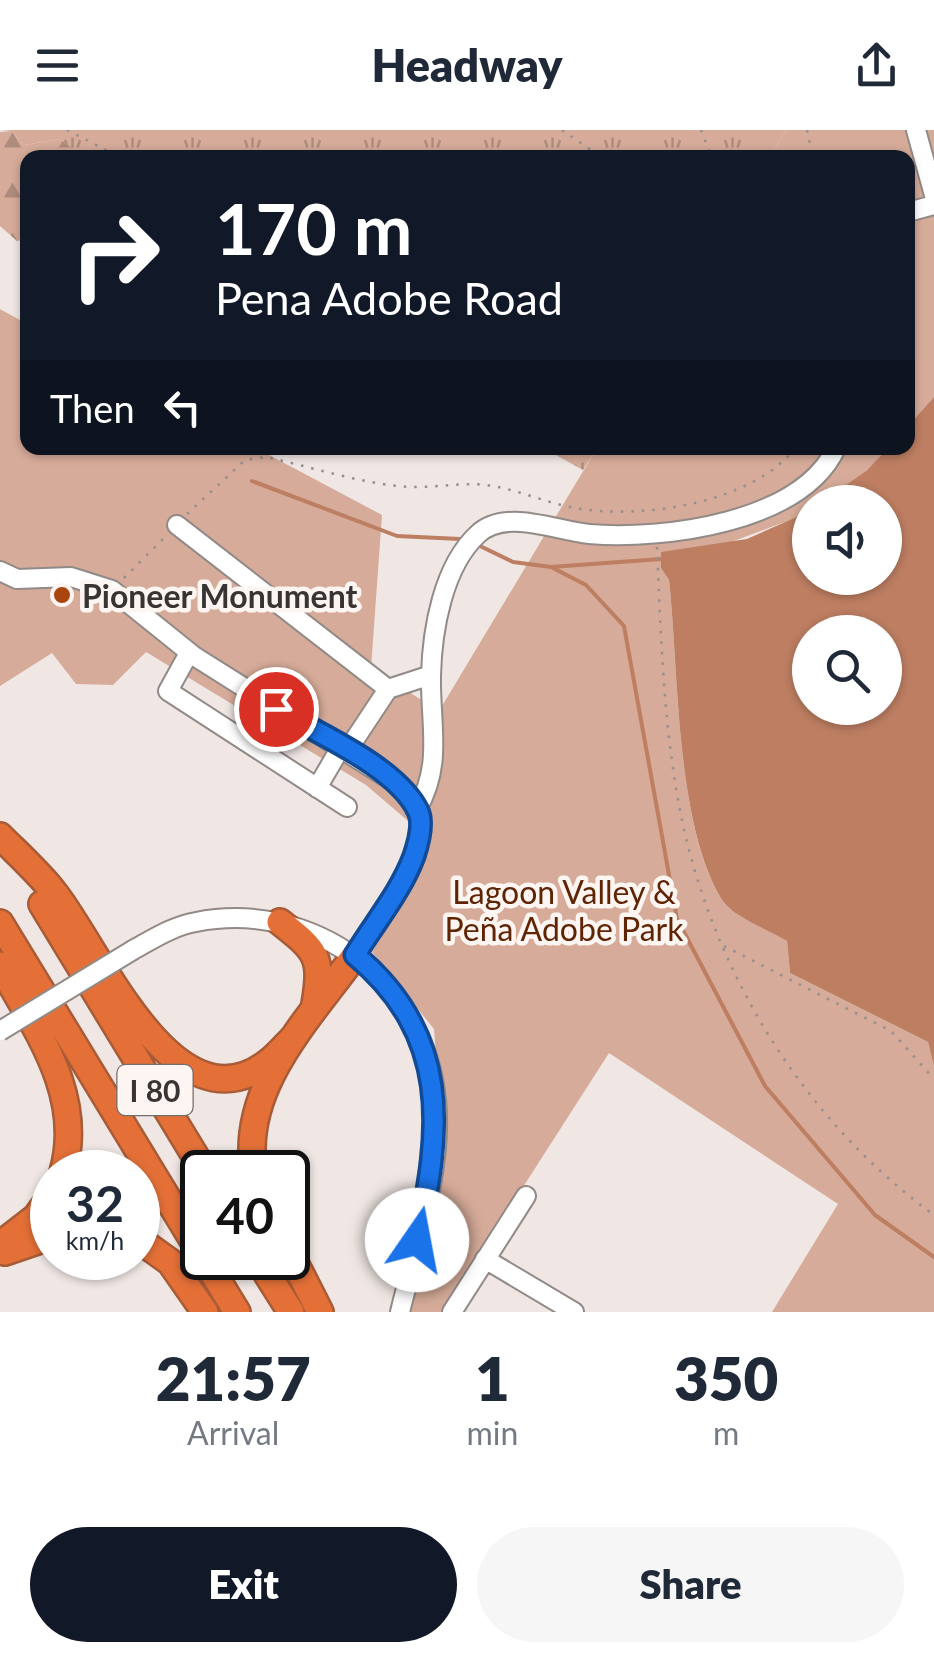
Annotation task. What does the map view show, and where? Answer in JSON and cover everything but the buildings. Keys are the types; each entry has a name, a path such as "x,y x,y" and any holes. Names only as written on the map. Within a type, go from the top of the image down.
{"highway":[{"path":"0,836 54,891 150,1033 182,1067 204,1076 246,1074 266,1064 294,1037"},
{"name":"I 80","path":"0,836 193,1150"},
{"name":"I 80","path":"0,922 180,1218"},
{"path":"280,922 315,952 320,971 314,1010"},
{"path":"255,1150 256,1110 294,1037 355,955"},
{"path":"0,965 66,1094 70,1129 67,1150"},
{"path":"0,1245 30,1222"},
{"path":"0,1254 30,1244"},
{"path":"160,1255 170,1262 205,1312"},
{"name":"I 80","path":"218,1280 237,1312"},
{"path":"270,1280 290,1312"},
{"path":"304,1280 320,1312"}],"street":[{"path":"916,130 934,196"},
{"path":"418,809 430,787 436,756 431,674 435,636 451,576 481,531 520,522 590,534 657,533 716,523 780,501 814,478 831,455"},
{"path":"177,524 388,689"},
{"path":"0,571 18,579 71,577 112,590 189,653 394,782 418,809 421,821 415,853 398,890 355,955"},
{"path":"189,653 168,692 347,807"},
{"path":"318,788 388,689 431,674"},
{"path":"0,1031 133,950 193,922 236,918 280,922 327,938 355,955 401,1003 421,1042 436,1099 425,1204 400,1312"},
{"path":"452,1312 526,1196"},
{"path":"486,1259 574,1312"}],"path":[{"path":"67,130 106,150"},
{"path":"562,130 591,150"},
{"path":"112,590 222,478 245,460 256,458 407,487 495,486 579,509 645,510 700,502 752,483 779,469 790,455"},
{"path":"658,552 675,780 686,836 723,946 759,1020 832,1123 879,1171 934,1215"},
{"path":"723,946 891,1030 934,1079"}],"green space":[{"path":"0,130 786,130 775,150 73,150 60,139 24,145 12,131"},
{"path":"786,130 934,130 934,397 915,418 915,150 775,150"},
{"path":"12,131 24,145 60,139 74,150 20,150 17,241 0,226 0,132"},
{"name":"Lagoon Valley & Peña Adobe Park","path":"0,309 20,320 20,455 269,455 382,515 371,668 439,711 593,455 881,455 849,485 792,485 792,519 661,568 669,580 687,789 695,831 722,900 743,918 787,941 790,973 928,1042 934,1066 934,1312 772,1312 838,1204 609,1053 443,1312 398,1312 443,1142 434,1029 372,952 417,877 415,827 366,785 146,652 113,685 76,684 52,653 0,686"},
{"path":"556,455 593,455 583,470"}],"shaded area":[{"path":"934,397 934,1066 928,1042 790,973 787,941 727,906 707,868 687,789 669,580 661,568 661,552 747,539 792,519 792,595 902,595 902,485 846,485 881,455 915,455 915,418"}],"waterway":[{"path":"252,481 397,536 460,539"},
{"path":"480,546 513,562 551,567 586,585 624,626 677,919 765,1086 875,1215 934,1257"},
{"path":"551,567 661,559"}],"place":[{"name":"Pioneer Monument","path":"62,595"}],"route":[{"path":"276,709 368,763 394,782 418,809 421,821 415,853 398,890 355,955 378,974 401,1003 421,1042 436,1099 436,1132 417,1240"}]}
